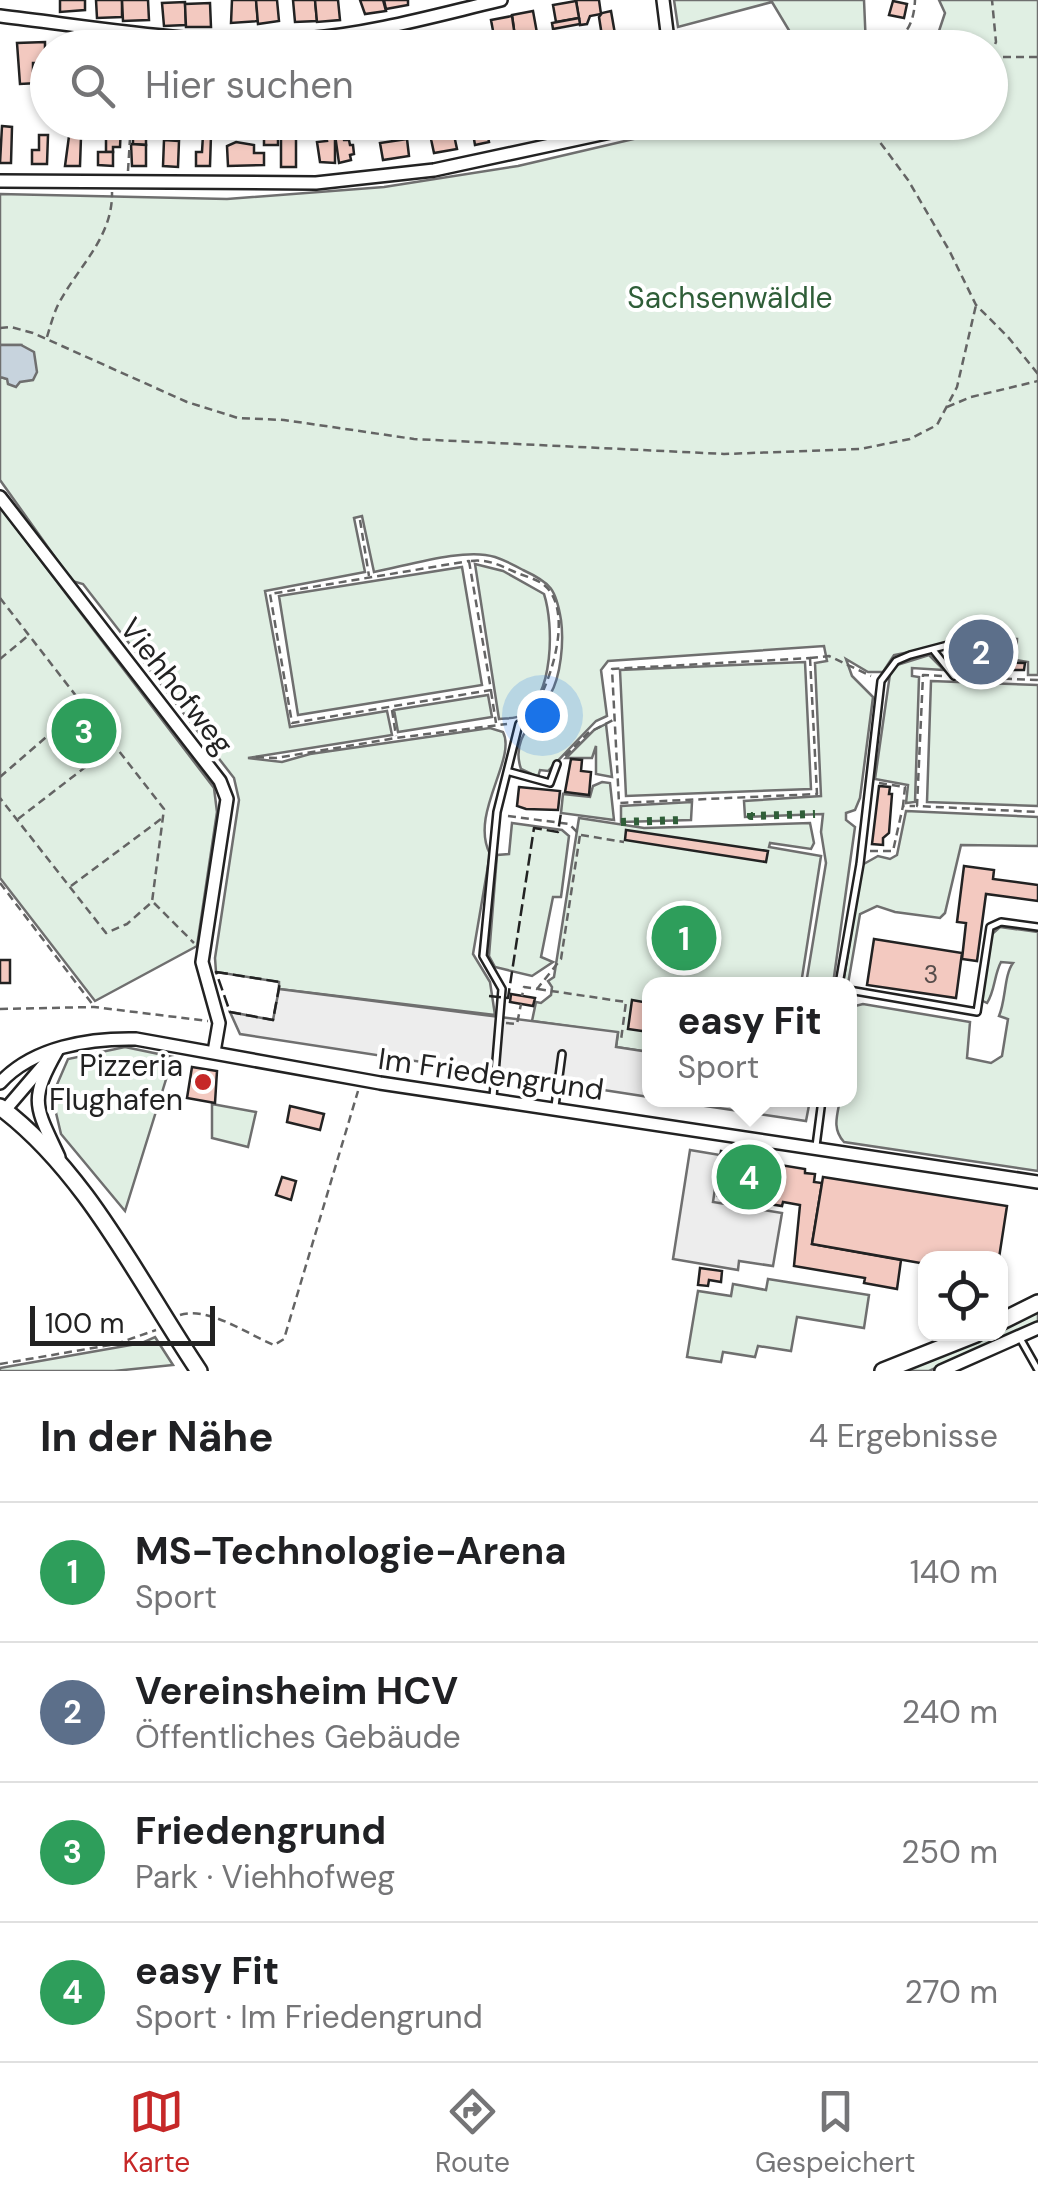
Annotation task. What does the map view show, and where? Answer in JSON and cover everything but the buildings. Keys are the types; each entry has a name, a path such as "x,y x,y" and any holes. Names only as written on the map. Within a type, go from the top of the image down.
{"street":[{"path":"364,30 501,0"},
{"path":"663,0 667,30"},
{"path":"0,16 116,30"},
{"path":"0,180 316,183 434,170 573,140"},
{"name":"Viehhofweg","path":"0,497 220,782 227,799 202,962 220,1022 214,1052"},
{"name":"Im Friedengrund","path":"0,1083 14,1068 35,1056 107,1038 136,1039 361,1080 1038,1182"},
{"path":"57,1051 2,1108 50,1150 79,1186 199,1371"},
{"path":"57,1051 38,1087 37,1106 63,1167"},
{"path":"1008,1318 1038,1304"},
{"path":"941,1371 1038,1328"},
{"path":"883,1371 958,1341"}],"lane":[{"path":"840,977 861,851 882,681 896,660 963,641 1010,642 1008,658"},
{"path":"934,651 954,676"},
{"path":"493,1100 502,989 483,956 497,815 519,724"},
{"path":"508,772 550,783 557,764"},
{"path":"857,991 977,1012 990,927 1000,922 1038,927"},
{"path":"554,1108 562,1054"},
{"path":"816,1147 821,1107"},
{"path":"1019,1337 1038,1370"}],"path":[{"path":"908,30 914,0"},
{"path":"992,0 995,30"},
{"path":"1008,56 1038,56"},
{"path":"127,183 130,140"},
{"path":"878,140 908,180 976,306 1038,374"},
{"path":"46,339 58,305 82,273 113,210 112,182"},
{"path":"0,328 11,327 46,339 215,412 414,439 724,454 860,449 910,439 937,425 958,387 976,306"},
{"path":"946,408 971,397 1038,382"},
{"path":"360,520 370,577"},
{"path":"256,756 276,758 496,724 519,724 530,716 554,671 558,634 554,598 544,585 486,559 270,594 292,723 491,690"},
{"path":"469,561 496,724"},
{"path":"0,598 164,809 152,902 127,924 106,933 0,798"},
{"path":"0,659 29,635"},
{"path":"810,658 817,794 619,803 612,669 829,656 882,681"},
{"path":"917,806 923,675 1038,680"},
{"path":"0,778 84,705"},
{"path":"392,706 396,738"},
{"path":"557,764 588,733 615,720"},
{"path":"17,820 114,744"},
{"path":"861,851 893,851 903,806 905,787 870,782"},
{"path":"903,806 1038,812"},
{"path":"497,815 569,824 580,835 624,842"},
{"path":"70,887 163,818"},
{"path":"537,989 561,960 580,835"},
{"path":"0,883 94,1006"},
{"path":"152,902 204,950"},
{"path":"522,996 524,987 626,1002 620,1040"},
{"path":"500,1022 517,1024 521,1004"},
{"path":"0,1009 94,1006 220,1022"},
{"path":"0,1364 141,1338 192,1312 274,1345 284,1339 361,1080"}],"green space":[{"path":"674,0 864,0 865,30 789,30 772,2 678,27"},
{"name":"Sachsenwäldle","path":"939,0 1038,0 1038,675 1028,675 1028,662 1016,660 1017,639 964,636 894,655 883,672 868,672 846,659 852,676 873,697 860,798 855,810 846,813 846,820 855,827 834,977 807,977 826,863 821,832 823,814 745,817 744,801 821,796 815,663 827,661 824,646 608,661 601,670 607,716 596,721 548,771 540,770 538,777 521,769 519,747 526,729 550,695 559,669 561,620 551,588 513,564 482,555 452,556 374,572 362,516 354,518 365,572 265,591 290,727 387,711 392,735 248,758 282,762 310,754 490,728 503,732 504,757 485,822 490,854 473,954 490,982 495,1015 279,989 279,982 216,972 239,800 234,778 83,584 72,581 0,480 0,377 8,379 21,345 0,345 0,194 227,199 384,187 518,166 629,140 1008,140 1008,30 939,30 945,13"},
{"path":"0,507 214,788 217,812 197,946 95,1001 0,878"},
{"path":"475,564 503,571 544,594 550,641 546,677 533,706 517,717 499,719"},
{"path":"462,567 482,685 298,715 279,596"},
{"path":"929,655 944,670 912,668 912,676 919,677 915,802 906,803 908,785 875,779 890,674 897,665"},
{"path":"805,662 811,789 626,796 620,670"},
{"path":"931,681 1038,685 1038,806 927,802"},
{"path":"488,695 492,717 398,732 394,710"},
{"path":"606,724 612,777 596,774 596,746 592,758 566,758 594,730"},
{"path":"610,783 614,820 561,813 563,794 590,797 593,786"},
{"path":"692,802 691,820 621,822 621,806"},
{"path":"906,811 1038,817 1038,846 961,845 945,913 940,918 877,906 860,914 849,977 844,977 862,865 878,856 890,859 897,855"},
{"path":"579,818 644,828 810,823 814,843 811,849 770,843 769,847 821,856 802,977 642,977 642,1051 616,1047 618,1033 532,1021 536,1002 541,1003 551,995 548,981 554,977"},
{"path":"512,823 562,830 569,836 561,897 553,897 541,957 553,962 532,976 495,967 489,956 497,855 509,854"},
{"path":"1000,927 1038,932 1038,1171 844,1142 836,1122 839,1107 857,1107 857,1006 970,1022 967,1058 991,1063 1002,1056 1008,1019 999,1016 1013,963 1001,962 990,998 987,1003 981,1000 991,935"},
{"path":"125,1047 173,1057 125,1211 61,1134 52,1096 68,1059"},
{"path":"212,1104 256,1112 248,1147 212,1138"},
{"path":"768,1279 869,1295 864,1328 797,1317 791,1351 758,1346 755,1357 723,1352 721,1362 687,1357 698,1291 731,1296 733,1284 766,1290"},
{"path":"1038,1312 1038,1322 1008,1335 1008,1326"},
{"path":"155,1337 173,1365 114,1371 0,1371 142,1343"},
{"path":"973,1341 996,1341 929,1371 901,1371"}],"shaded area":[{"path":"0,345 21,345 34,352 37,372 33,380 20,382 16,387 0,377"},
{"path":"279,989 618,1032 616,1047 642,1051 642,1096 240,1034 230,1012 273,1020"},
{"path":"712,1107 809,1107 806,1121"},
{"path":"690,1150 720,1155 713,1202 782,1213 773,1266 739,1261 738,1270 673,1259"}],"hedge":[{"path":"751,813 815,814"},
{"path":"621,822 683,817"}],"fence":[{"path":"489,996 508,998 534,828 558,832 561,813"},
{"path":"216,972 280,982 273,1020 230,1012 216,972"}],"place":[{"name":"Vereinsheim HCV","path":"981,652"},
{"name":"Friedengrund","path":"84,731"},
{"name":"MS-Technologie-Arena","path":"684,938"},
{"name":"Pizzeria Flughafen","path":"203,1082"},
{"name":"easy Fit","path":"749,1177"}]}
